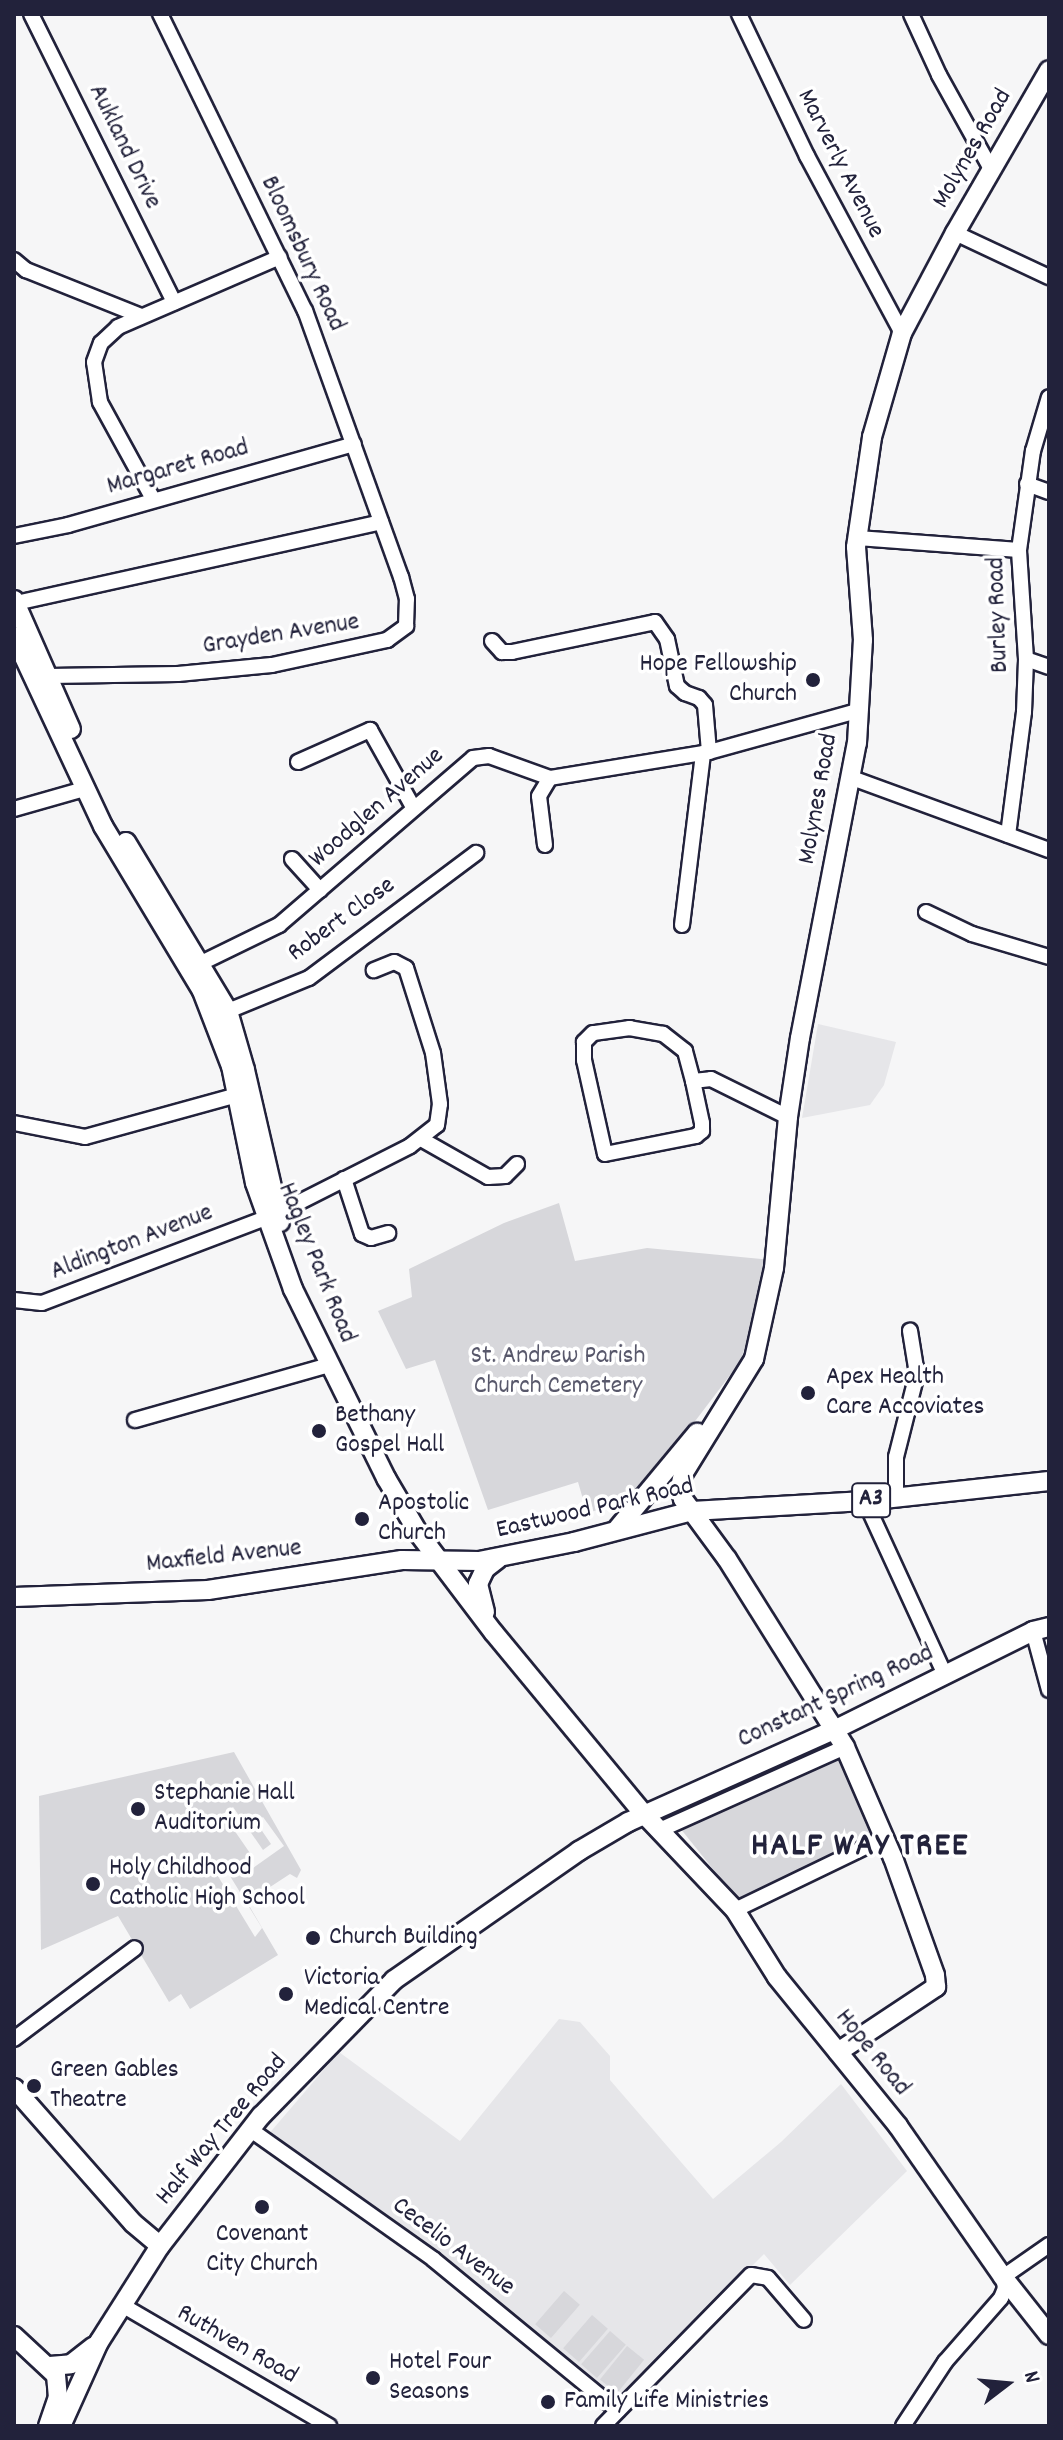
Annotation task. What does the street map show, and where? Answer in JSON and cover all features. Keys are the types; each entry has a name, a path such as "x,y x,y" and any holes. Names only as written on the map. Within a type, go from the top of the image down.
{"main road":[{"name":"Molynes Road","path":"618,1528 706,1421 756,1344 779,1238 788,1117 852,778 860,710 863,640 858,538 872,437 902,333 955,233 1049,70"},
{"name":"Hagley Park Road","path":"15,602 114,822 196,966 221,1037 293,1289 386,1478 494,1633 644,1814"},
{"name":"Hagley Park Road","path":"14,636 84,789 228,1011 245,1070 271,1216 366,1415 445,1562"},
{"path":"756,1344 754,1359 681,1480 681,1493 727,1559 845,1747 884,1838 935,1975 936,1987 838,2052"},
{"name":"Eastwood Park Road","path":"445,1562 498,1559 692,1511 865,1501 1049,1481"},
{"path":"494,1633 478,1584 485,1569 498,1559"},
{"name":"Maxfield Avenue","path":"14,1597 219,1589 402,1560 445,1562"},
{"name":"Constant Spring Road","path":"644,1814 834,1730 1041,1629"},
{"name":"Hope Road","path":"644,1814 662,1829 735,1910 777,1977 903,2132 1003,2277 1049,2335"},
{"name":"Half Way Tree Road","path":"61,2426 99,2342 122,2305 160,2246 251,2130 394,1980 579,1851 644,1814"},
{"path":"14,2088 133,2223 160,2246"},
{"path":"14,2336 50,2366 59,2388 48,2426"},
{"path":"50,2366 71,2364 99,2342"}],"street":[{"name":"Aukland Drive","path":"31,14 174,302"},
{"name":"Bloomsbury Road","path":"160,14 305,311 381,522"},
{"name":"Marverly Avenue","path":"739,14 807,156 902,333"},
{"path":"911,14 939,75 991,169"},
{"path":"955,233 1049,277"},
{"path":"153,499 107,418 95,383 94,362 101,343 118,327 280,257"},
{"path":"14,260 26,270 141,316"},
{"name":"Burley Road","path":"1008,835 1019,758 1026,659 1019,550 1027,484 1049,397"},
{"name":"Margaret Road","path":"14,536 68,525 354,444"},
{"path":"1027,484 1049,492"},
{"path":"15,602 381,522"},
{"name":"Grayden Avenue","path":"49,676 224,671 272,665 398,636 406,626 407,599 381,522"},
{"path":"858,538 1019,550"},
{"path":"492,641 502,652 512,652 655,622 667,639 677,686 699,698 705,705 706,752 682,925"},
{"path":"1026,659 1049,667"},
{"name":"Woodglen Avenue","path":"196,966 279,925 465,763 480,756 496,758 550,778 706,752 860,710"},
{"path":"298,762 370,730 413,807"},
{"path":"545,845 539,796 550,778"},
{"path":"852,778 1049,850"},
{"path":"14,809 84,789"},
{"name":"Robert Close","path":"228,1011 309,978 476,853"},
{"path":"292,859 320,890"},
{"path":"926,912 972,934 1049,957"},
{"path":"374,970 394,962 403,964 433,1053 440,1115 434,1130 421,1139 488,1177 505,1176 517,1164"},
{"path":"630,1028 663,1034 685,1051 693,1081 702,1123 702,1131 696,1136 605,1154 584,1060 584,1042 593,1033 630,1028"},
{"path":"693,1081 711,1079 788,1117"},
{"path":"14,1123 85,1137 237,1095"},
{"name":"Aldington Avenue","path":"14,1300 42,1303 271,1216 421,1139"},
{"path":"344,1179 362,1234 371,1238 388,1233"},
{"path":"896,1497 896,1457 917,1374 910,1331"},
{"path":"135,1420 329,1365"},
{"path":"865,1501 945,1675"},
{"path":"1041,1629 1049,1690"},
{"path":"662,1829 845,1747"},
{"path":"735,1910 884,1838"},
{"path":"14,2039 135,1948"},
{"name":"Cecelio Avenue","path":"251,2130 433,2259 618,2411"},
{"path":"903,2426 945,2362 1001,2298 1005,2288 1003,2277 1049,2245"},
{"path":"603,2426 751,2275 768,2278 804,2320"},
{"name":"Ruthven Road","path":"122,2305 329,2426"}],"shaded area":[{"path":"818,1024 896,1042 884,1085 870,1105 802,1118"},
{"path":"559,2019 580,2022 610,2056 610,2080 713,2199 781,2142 841,2084 907,2171 790,2285 764,2254 617,2401 398,2224 267,2136 339,2052 460,2141"}],"green space":[{"name":"St. Andrew Parish Church Cemetery","path":"559,1203 575,1261 647,1248 773,1260 740,1362 636,1499 587,1513 578,1482 488,1510 435,1360 406,1369 378,1311 412,1297 409,1269 504,1223"},
{"name":"Holy Childhood Catholic High School","path":"234,1752 301,1870 297,1878 290,1874 247,1902 278,1955 190,2009 181,1994 169,2002 118,1916 41,1950 39,1796","holes":["233,1807 263,1850 271,1844 256,1822 263,1817 284,1846 246,1873 240,1864 252,1856 223,1814","222,1863 262,1928 255,1937 213,1868"]},
{"path":"840,1753 874,1837 737,1899 680,1828"},
{"path":"564,2291 580,2305 551,2338 535,2324"},
{"path":"592,2315 608,2329 579,2362 563,2348"},
{"path":"610,2331 626,2345 597,2378 581,2364"},
{"path":"627,2346 644,2360 617,2393 600,2379"}],"place":[{"name":"Hope Fellowship Church","path":"813,680"},
{"name":"Apex Health Care Accoviates","path":"808,1393"},
{"name":"Bethany Gospel Hall","path":"319,1431"},
{"name":"Apostolic Church","path":"362,1519"},
{"name":"Stephanie Hall Auditorium","path":"138,1809"},
{"name":"Holy Childhood Catholic High School","path":"93,1884"},
{"name":"Church Building","path":"313,1938"},
{"name":"Victoria Medical Centre","path":"286,1994"},
{"name":"Green Gables Theatre","path":"34,2086"},
{"name":"Covenant City Church","path":"262,2207"},
{"name":"Hotel Four Seasons","path":"373,2378"},
{"name":"Family Life Ministries","path":"548,2402"}],"district":[{"name":"HALF WAY TREE","path":"860,1848"}]}
